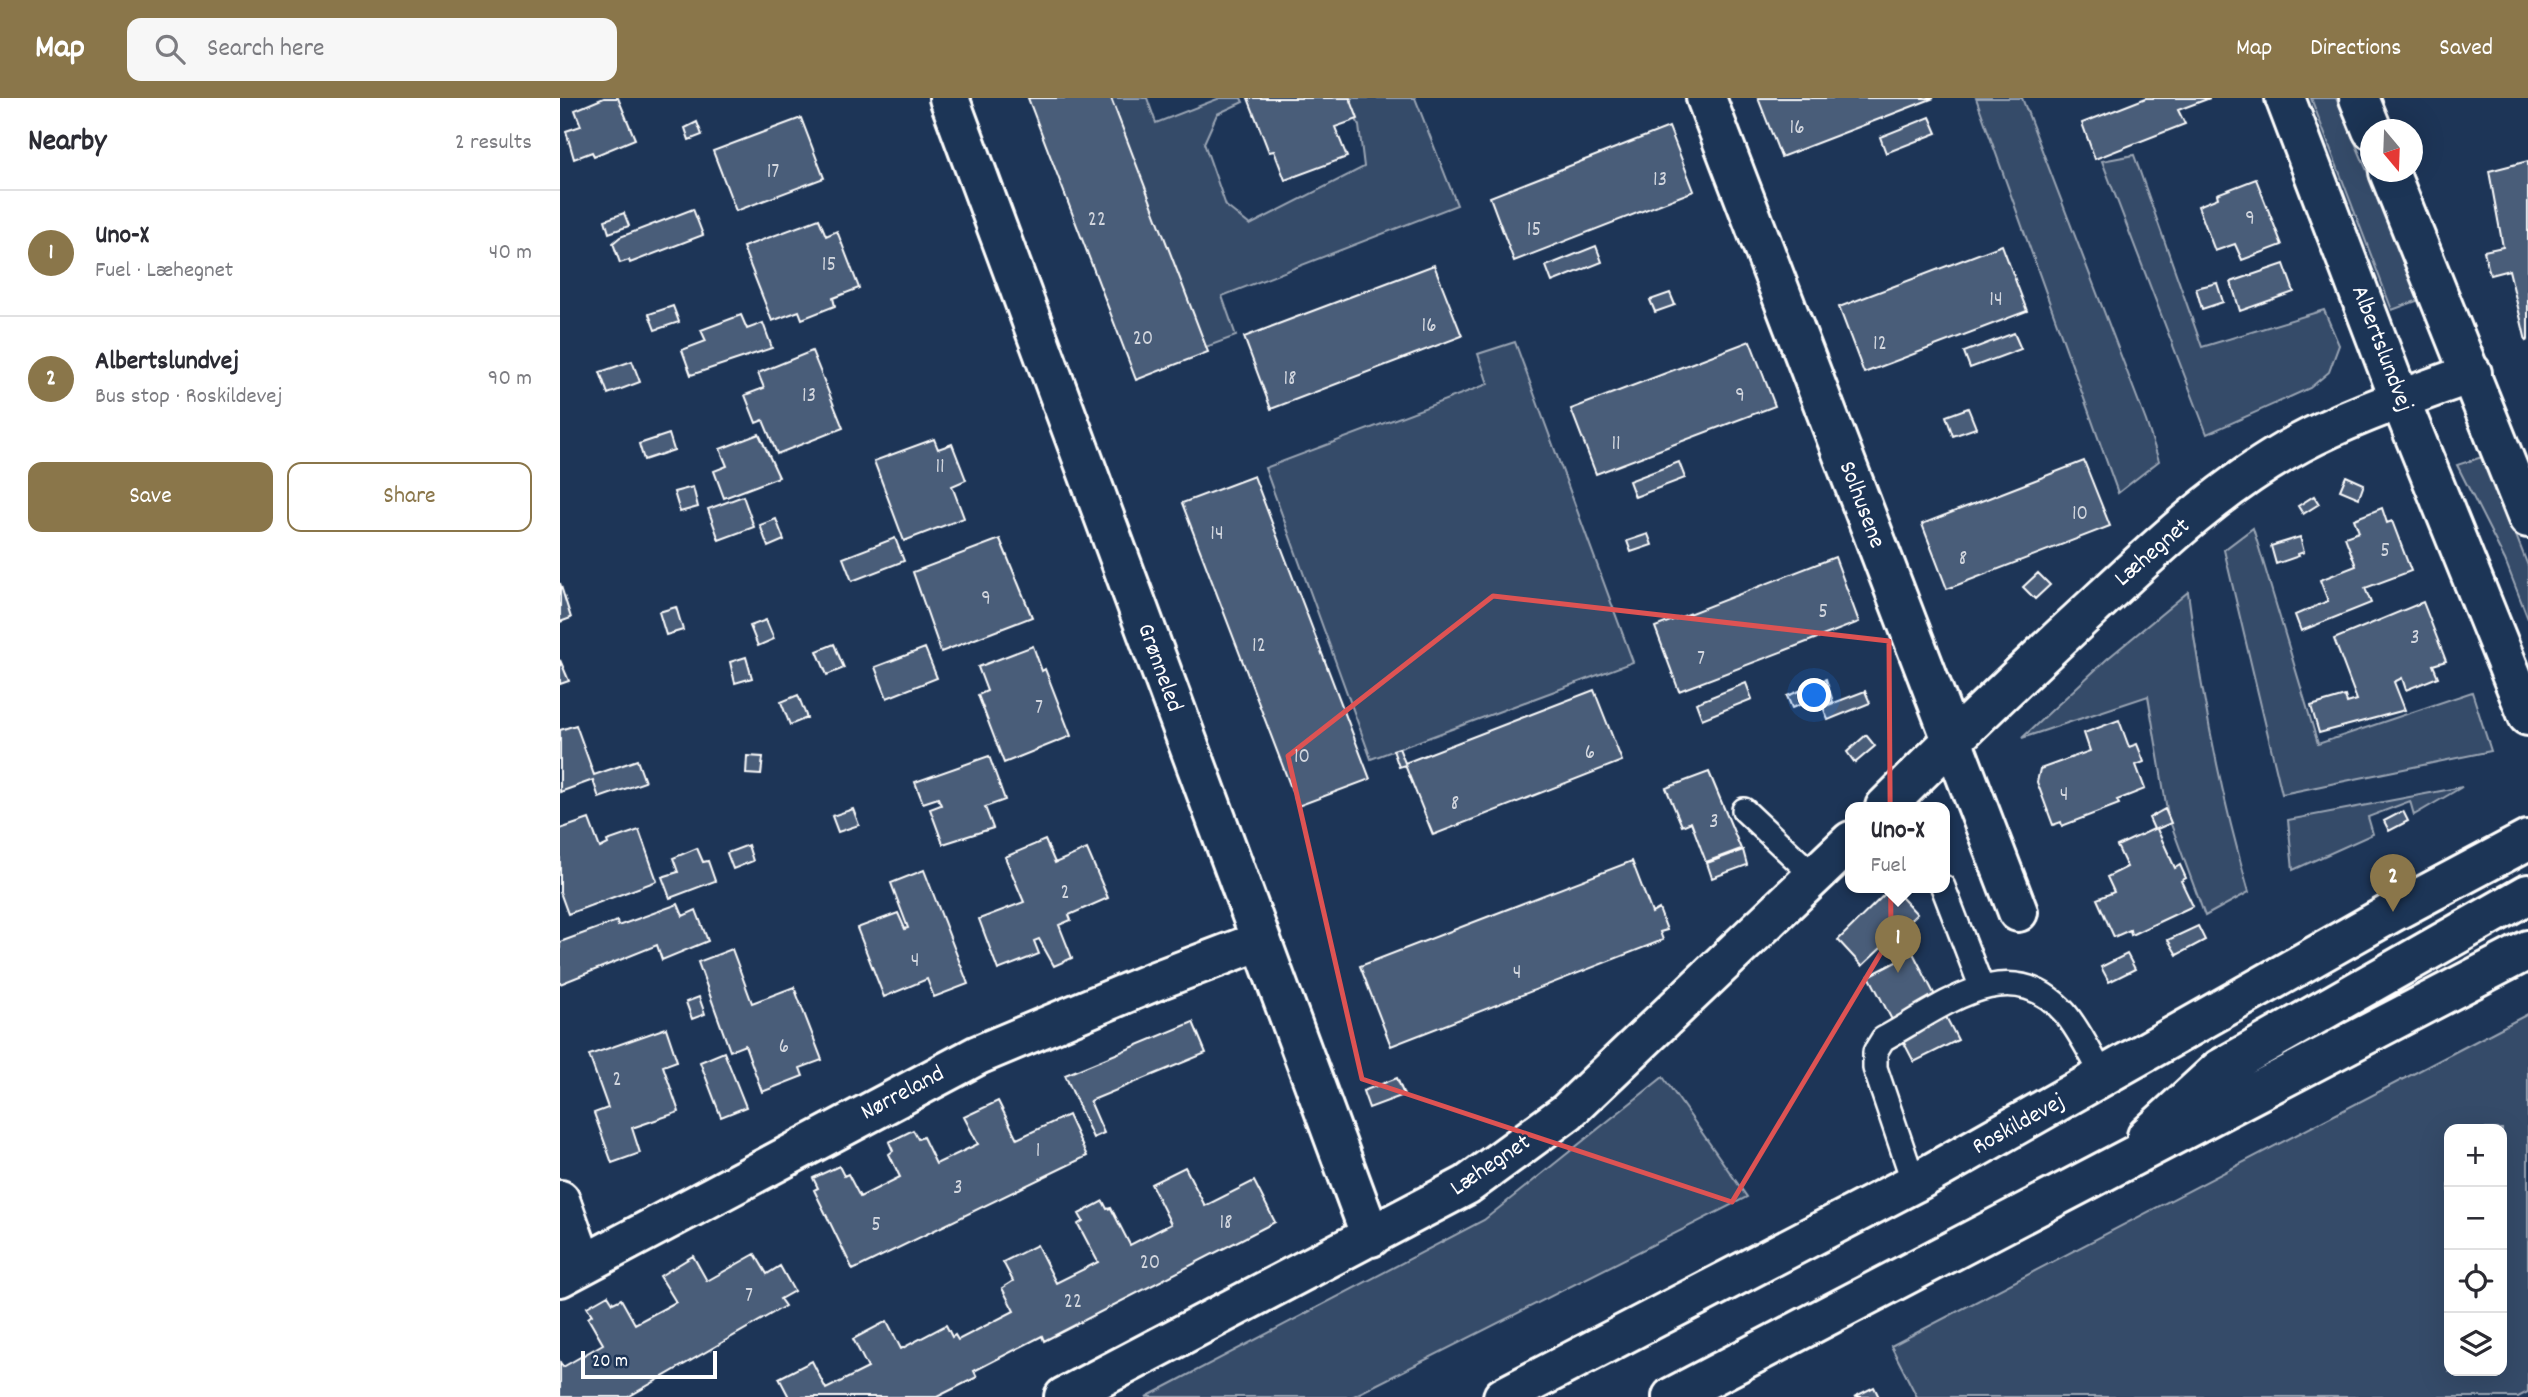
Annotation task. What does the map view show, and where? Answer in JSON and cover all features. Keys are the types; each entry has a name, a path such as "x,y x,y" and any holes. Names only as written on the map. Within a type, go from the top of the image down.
{"street":[{"name":"Grønneled","path":"949,98 1371,1237"},
{"name":"Solhusene","path":"1706,98 2018,912"},
{"name":"Albertslundvej","path":"2285,98 2400,400 2528,716"},
{"path":"2359,98 2368,119"},
{"path":"2393,182 2528,518"},
{"name":"Læhegnet","path":"1901,800 1951,739 2162,542 2227,491 2297,444 2472,373"},
{"name":"Roskildevej","path":"1503,1397 1914,1183 2393,912 2528,840"},
{"name":"Læhegnet","path":"1064,1397 1467,1185 1567,1112 1845,847"},
{"path":"2110,1170 2220,1069 2528,894"},
{"name":"Nørreland","path":"572,1270 978,1055 1260,941"},
{"path":"1672,1397 2528,950"},
{"path":"560,1200 572,1270"}],"lane":[{"path":"1744,810 1814,876"},
{"path":"1945,893 1981,986"},
{"path":"1914,1183 1875,1068 1875,1052 1883,1039 1981,986 2004,983 2038,990 2065,1013 2104,1077"}],"highlighted area":[{"path":"1493,596 1889,641 1891,936 1732,1202 1362,1079 1288,756"}],"shaded area":[{"path":"1108,98 1147,98 1156,123 1220,98 1241,98 1243,102 1217,114 1204,143 1226,206 1250,225 1364,167 1359,126 1348,98 1415,98 1457,205 1222,296 1236,336 1203,348"},
{"path":"1976,98 2022,98 2146,421 2159,461 2118,493"},
{"path":"2311,98 2336,98 2360,154 2360,182 2372,182 2422,299 2392,310"},
{"path":"2134,155 2202,347 2324,310 2339,345 2329,372 2310,388 2207,434 2102,161"},
{"path":"1515,342 1633,662 1371,759 1265,468 1488,384 1478,354"},
{"path":"2485,456 2528,566 2528,619 2505,560 2457,465"},
{"path":"2253,528 2318,744 2472,692 2491,751 2282,794 2224,550"},
{"path":"2188,592 2212,743 2249,892 2205,916 2168,816 2148,696 2022,738 2107,659"},
{"path":"2462,787 2414,815 2410,801 2368,817 2373,834 2293,870 2288,820"},
{"path":"2528,1014 2528,1392 2518,1397 1917,1397 1891,1346"},
{"path":"1663,1077 1747,1197 1352,1397 1146,1397 1484,1220"}],"building":[{"path":"604,98 618,98 635,139 594,156 592,152 574,159 566,131 581,126 575,110"},
{"path":"1028,98 1111,98 1208,352 1136,380"},
{"path":"1248,98 1350,98 1358,119 1335,127 1347,157 1285,180 1274,151 1269,152"},
{"path":"1758,98 1934,98 1781,157"},
{"path":"2146,98 2210,98 2178,110 2185,124 2095,159 2082,123"},
{"path":"1930,117 1937,133 1886,153 1880,137"},
{"path":"801,118 824,178 736,211 713,151"},
{"path":"697,122 702,135 689,140 685,128"},
{"path":"1669,127 1694,191 1514,261 1490,197"},
{"path":"2528,161 2526,341 2509,270 2490,275 2484,251 2503,247 2489,171"},
{"path":"2256,179 2282,245 2242,260 2235,244 2215,251 2198,206 2218,198 2217,194"},
{"path":"693,209 703,235 630,263 629,260 620,263 613,243 620,237"},
{"path":"624,213 629,226 609,233 605,220"},
{"path":"819,219 826,236 837,231 859,288 833,298 835,306 802,319 799,311 772,321 743,247"},
{"path":"2002,245 2027,311 1864,373 1839,307"},
{"path":"1596,246 1602,262 1552,282 1546,266"},
{"path":"2284,264 2294,292 2240,311 2231,282"},
{"path":"1434,265 1462,336 1271,409 1244,337"},
{"path":"2217,283 2223,302 2202,309 2196,288"},
{"path":"1670,293 1675,305 1655,312 1650,300"},
{"path":"673,306 679,322 655,330 649,314"},
{"path":"741,315 747,329 763,323 772,348 691,375 682,350 706,341 701,330"},
{"path":"2014,333 2021,349 1970,368 1964,352"},
{"path":"1750,341 1775,406 1596,474 1571,409"},
{"path":"812,351 843,428 777,454 763,420 756,423 745,395 764,388 758,373"},
{"path":"632,361 640,382 608,394 600,372"},
{"path":"1968,408 1976,428 1953,436 1946,416"},
{"path":"669,434 674,450 644,460 639,444"},
{"path":"759,434 779,477 724,498 714,471 727,466 720,449"},
{"path":"934,439 938,449 952,444 966,480 952,486 964,518 904,541 874,461"},
{"path":"2084,461 2110,526 1947,589 1922,524"},
{"path":"1679,462 1685,478 1635,497 1629,481"},
{"path":"1254,476 1370,779 1298,806 1182,503"},
{"path":"2346,476 2364,484 2359,498 2340,490"},
{"path":"693,487 698,507 680,512 674,492"},
{"path":"743,496 754,527 719,540 708,509"},
{"path":"2314,496 2319,504 2303,514 2298,506"},
{"path":"2382,508 2387,523 2392,521 2411,571 2365,588 2371,603 2301,631 2295,615 2328,601 2320,580 2356,566 2345,537 2359,532 2354,519"},
{"path":"776,519 784,540 768,547 760,525"},
{"path":"1648,534 1652,545 1631,552 1627,541"},
{"path":"2300,537 2304,552 2276,564 2271,546"},
{"path":"895,538 904,561 852,581 843,558"},
{"path":"1000,539 1032,617 941,652 913,572"},
{"path":"1835,557 1859,622 1679,691 1655,627"},
{"path":"2038,573 2050,585 2035,599 2023,587"},
{"path":"560,583 571,618 560,622"},
{"path":"2423,602 2446,661 2433,665 2438,677 2406,690 2402,678 2394,682 2405,710 2319,733 2311,706 2345,696 2347,703 2357,700 2334,639"},
{"path":"676,607 683,630 666,635 659,612"},
{"path":"766,620 774,639 758,646 750,626"},
{"path":"834,644 844,668 827,675 817,651"},
{"path":"1033,646 1042,671 1045,669 1071,736 1004,763 978,695 987,691 978,667"},
{"path":"925,648 937,678 887,698 875,667"},
{"path":"746,657 752,678 735,683 730,662"},
{"path":"560,660 569,681 560,684"},
{"path":"1826,679 1833,702 1821,706 1818,682"},
{"path":"1746,683 1752,699 1702,719 1696,703"},
{"path":"1804,689 1809,701 1792,708 1787,696"},
{"path":"1594,690 1622,761 1433,835 1405,765 1399,767 1393,750 1399,748 1405,763"},
{"path":"1865,691 1870,703 1828,720 1823,707"},
{"path":"798,695 807,718 790,725 781,702"},
{"path":"2119,720 2129,747 2137,744 2144,762 2136,765 2145,789 2117,800 2119,804 2062,826 2061,822 2053,825 2037,782 2040,769 2090,751 2084,733"},
{"path":"576,725 594,775 637,760 645,782 599,798 593,780 560,792 560,730"},
{"path":"1866,735 1875,746 1855,763 1847,752"},
{"path":"747,756 763,757 761,775 746,774"},
{"path":"989,756 1005,800 985,807 993,828 943,844 930,809 941,805 938,798 923,803 915,782"},
{"path":"1709,772 1741,849 1706,862 1691,822 1682,826 1666,788"},
{"path":"853,809 859,825 838,832 832,816"},
{"path":"2165,809 2171,823 2157,829 2175,868 2180,865 2186,878 2181,881 2193,906 2131,935 2130,930 2114,937 2097,899 2114,892 2107,877 2127,867 2117,846 2154,829 2149,818"},
{"path":"2403,811 2408,821 2389,831 2384,821"},
{"path":"589,819 600,848 608,844 607,841 639,830 657,881 568,914 560,892 560,829"},
{"path":"1045,840 1055,863 1087,849 1108,898 1069,915 1071,920 1059,925 1072,958 1054,966 1039,939 1034,941 1039,954 998,970 979,919 1024,902 1005,857"},
{"path":"748,845 753,861 733,869 727,853"},
{"path":"697,848 703,862 708,861 715,881 670,898 662,877 678,872 673,858"},
{"path":"1743,850 1747,865 1712,878 1707,863"},
{"path":"1632,861 1652,913 1659,909 1667,930 1660,932 1663,940 1391,1046 1360,966"},
{"path":"924,870 968,984 934,997 927,979 884,997 857,928 898,913 905,929 908,928 891,883"},
{"path":"1886,893 1898,893 1917,914 1862,966 1838,940"},
{"path":"678,904 683,916 696,910 708,941 662,960 657,945 560,984 560,942 617,921 618,926"},
{"path":"2198,926 2205,940 2177,955 2168,940"},
{"path":"732,949 752,1003 794,987 822,1060 800,1068 803,1076 762,1092 745,1045 730,1051 698,962"},
{"path":"1913,953 1958,1040 1914,1062 1869,976"},
{"path":"2127,954 2135,969 2109,982 2101,967"},
{"path":"699,997 705,1014 692,1019 686,1002"},
{"path":"1193,1022 1206,1053 1090,1101 1104,1133 1093,1138 1065,1075"},
{"path":"666,1028 677,1061 663,1066 679,1112 632,1128 640,1153 612,1163 594,1113 608,1108 589,1055"},
{"path":"724,1052 746,1107 721,1117 700,1062"},
{"path":"1397,1078 1404,1095 1369,1108 1363,1091"},
{"path":"998,1101 1017,1139 1068,1115 1087,1156 853,1270 814,1190 818,1188 813,1178 839,1166 844,1176 848,1174 860,1197 900,1177 889,1154 893,1151 889,1142 913,1130 918,1139 923,1137 936,1164 978,1144 964,1117"},
{"path":"1185,1167 1205,1206 1254,1181 1275,1222 1044,1341 1042,1336 974,1371 977,1377 937,1397 789,1397 779,1378 812,1361 826,1389 868,1368 853,1339 887,1321 901,1349 946,1325 952,1337 955,1335 958,1340 1014,1311 1002,1288 1013,1281 1003,1262 1037,1245 1056,1283 1098,1262 1078,1224 1083,1221 1079,1214 1103,1201 1107,1209 1111,1208 1130,1245 1171,1224 1151,1184"},
{"path":"755,1254 767,1274 780,1266 794,1291 780,1299 785,1306 628,1397 560,1397 560,1362 563,1367 603,1344 588,1318 592,1315 587,1307 608,1295 613,1303 621,1299 635,1324 676,1302 660,1276 693,1256 707,1281"},
{"path":"1874,1387 1879,1397 1854,1397"}],"place":[{"name":"Albertslundvej","path":"2393,912"},
{"name":"Uno-X","path":"1898,973"}]}
